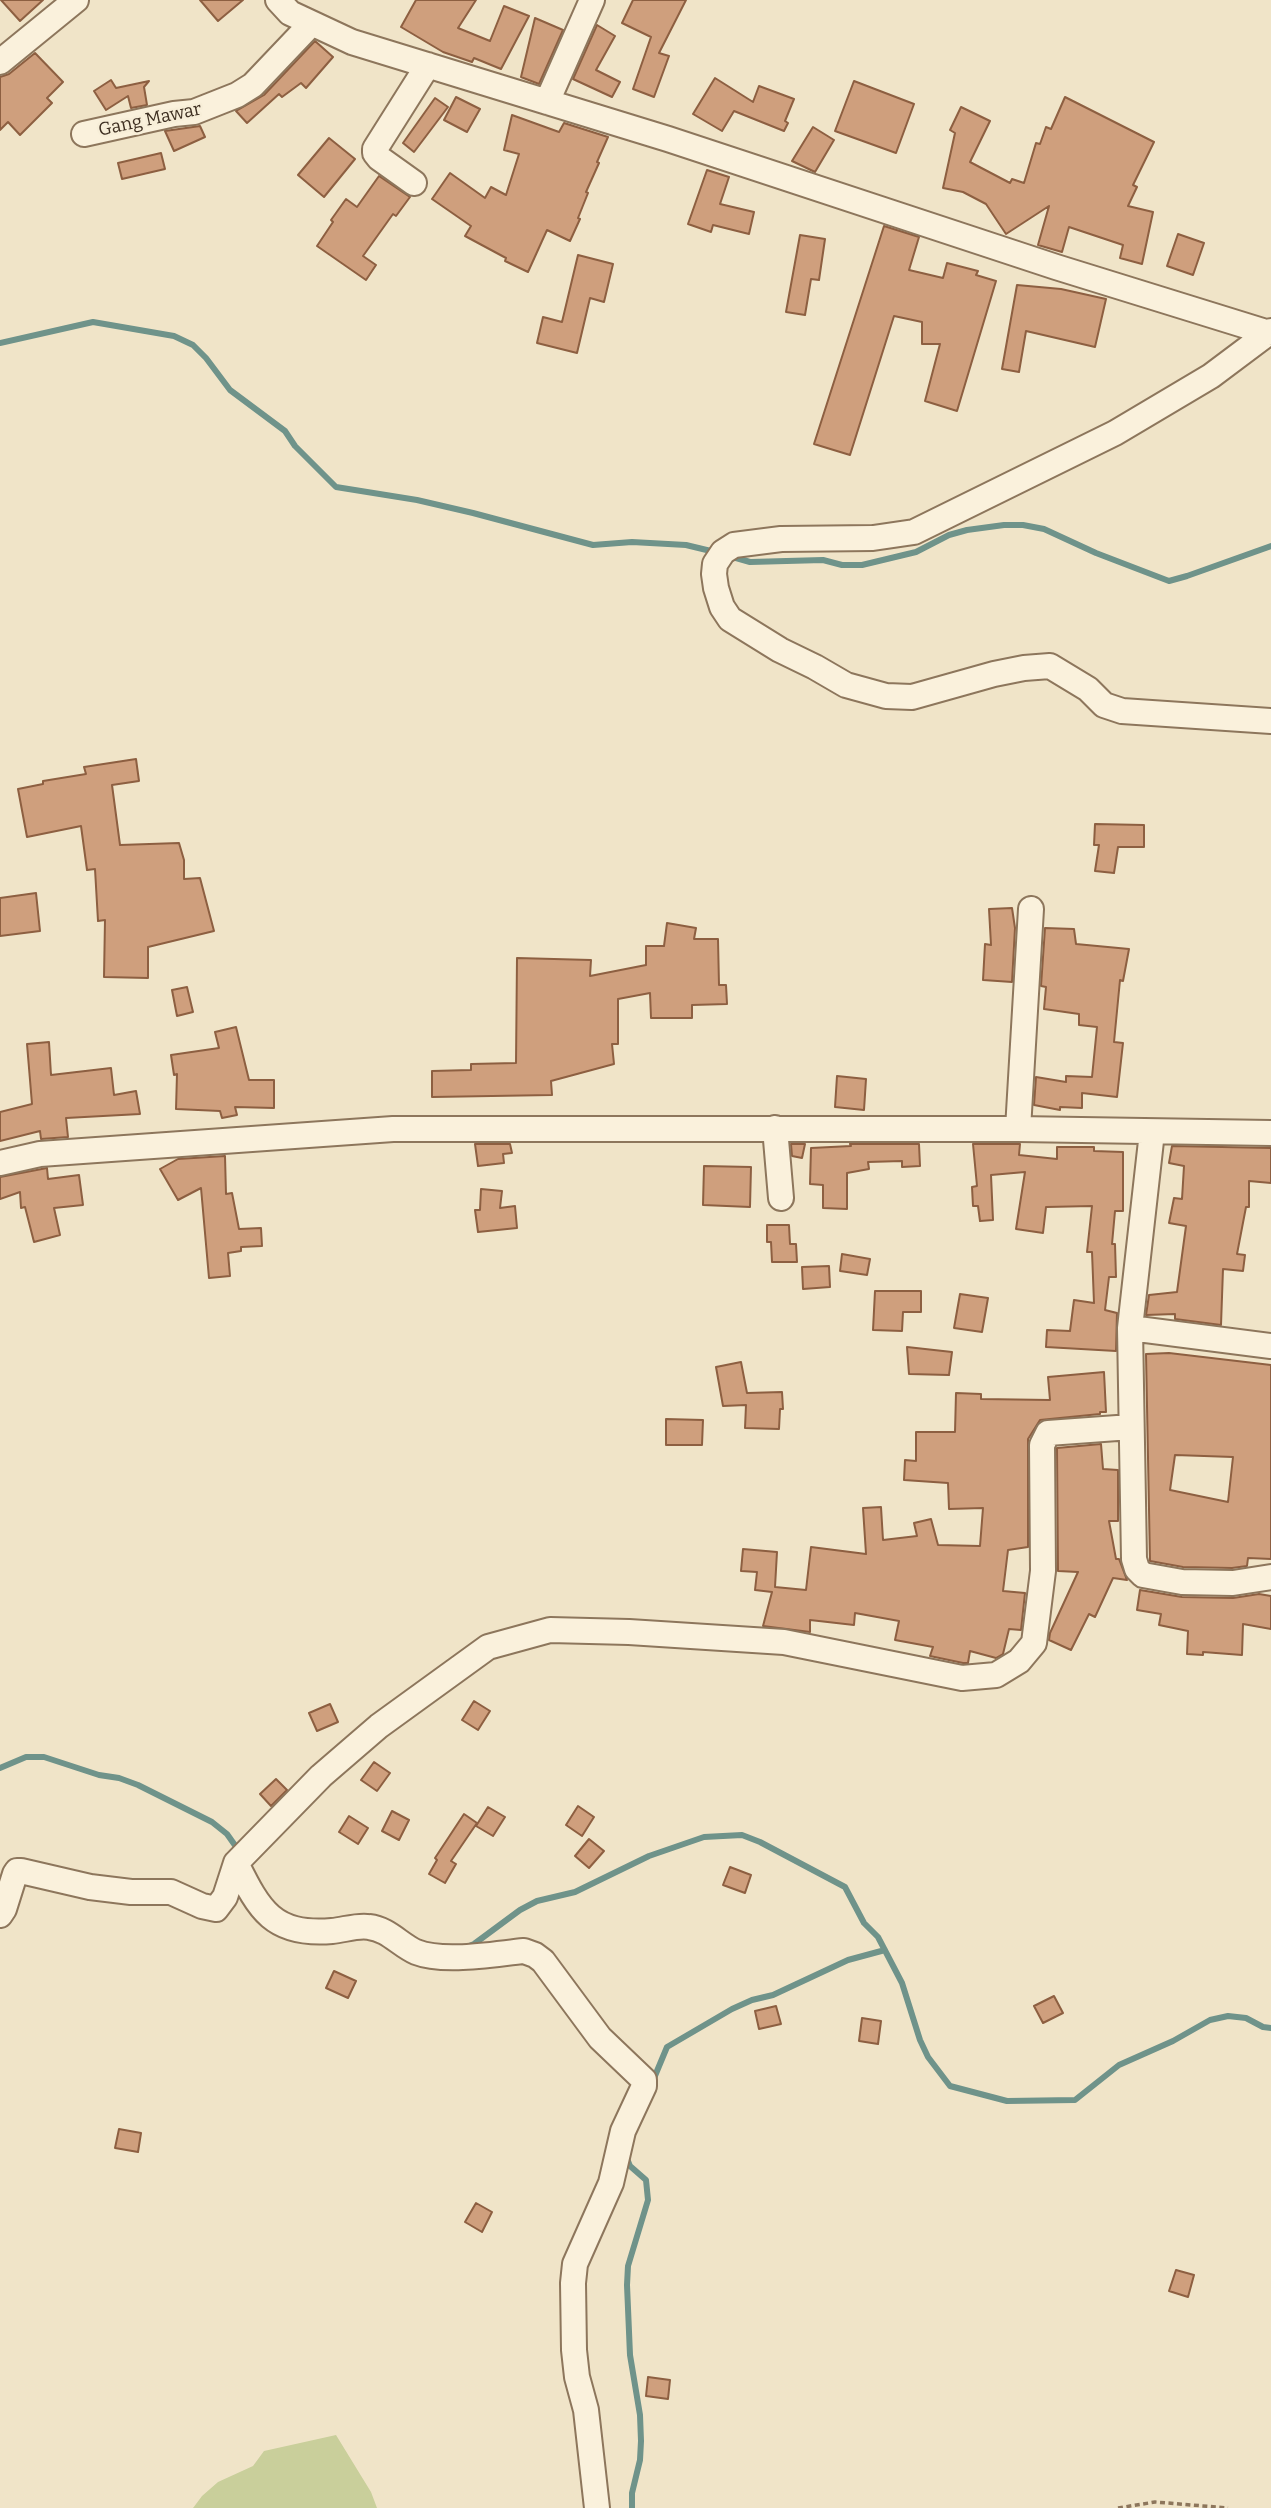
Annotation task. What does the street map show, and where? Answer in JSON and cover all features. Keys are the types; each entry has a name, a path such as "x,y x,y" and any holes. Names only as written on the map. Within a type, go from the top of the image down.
{"street":[{"path":"0,62 76,0"},
{"path":"278,0 290,12 311,24 352,41 668,139 1056,267 1270,332"},
{"path":"547,102 592,0"},
{"name":"Gang Mawar","path":"84,134 194,112 237,95 253,85 311,24"},
{"path":"414,183 379,158 374,149 428,65"},
{"path":"1270,332 1211,376 1115,433 914,532 873,538 781,539 734,544 719,558 713,575 722,607 738,625 846,685 886,696 912,697 994,674 1050,666 1088,690 1104,705 1122,711 1271,721"},
{"path":"1018,1129 1031,909"},
{"path":"775,1128 781,1198"},
{"path":"0,1163 40,1154 393,1129 1018,1129 1271,1133"},
{"path":"1152,1132 1129,1328 1134,1559 1143,1576 1182,1582 1233,1583 1271,1577"},
{"path":"1129,1328 1271,1346"},
{"path":"0,1915 17,1871 90,1887 131,1892 171,1892 202,1906 216,1909 225,1897 236,1863 321,1776 379,1726 488,1647 550,1630 784,1642 962,1678 996,1675 1019,1661 1034,1643 1042,1571 1042,1445 1045,1437 1048,1433 1131,1427"},
{"path":"236,1863 256,1903 272,1919 289,1927 329,1931 372,1927 418,1952 434,1956 524,1951 535,1955 543,1961 600,2038 644,2080 645,2086 616,2151 611,2182 575,2264 573,2283 577,2377 586,2410 597,2508"}],"path":[{"path":"1118,2508 1156,2502 1228,2508"}],"green space":[{"path":"336,2435 371,2492 377,2508 193,2508 218,2482 253,2466 264,2451"}],"building":[{"path":"1,0 43,0 20,21"},
{"path":"200,0 243,0 218,21"},
{"path":"416,0 476,0 458,28 490,41 504,6 529,16 501,69 474,58 472,62 443,52 401,27"},
{"path":"633,0 686,0 659,53 669,56 654,97 633,89 651,37 622,23"},
{"path":"535,18 563,30 539,84 521,77"},
{"path":"597,25 615,36 596,70 620,82 612,97 573,79"},
{"path":"315,41 333,57 306,88 301,83 282,97 279,94 247,123 236,111 264,95"},
{"path":"35,53 63,82 47,98 52,103 20,135 8,122 0,130 0,77 9,74"},
{"path":"715,78 753,102 759,86 794,99 784,131 734,111 722,131 693,114"},
{"path":"111,80 116,88 149,81 144,87 147,105 131,108 128,96 106,110 94,91"},
{"path":"854,81 914,104 896,153 835,131"},
{"path":"456,97 480,109 467,132 444,120"},
{"path":"1065,97 1154,142 1133,185 1137,187 1128,206 1153,212 1142,264 1120,258 1123,245 1069,227 1062,252 1038,245 1049,206 1006,234 986,204 963,192 943,188 955,133 950,130 961,107 990,121 970,162 1010,183 1012,179 1024,183 1036,143 1040,144 1046,127 1051,129"},
{"path":"435,98 448,107 414,152 403,143"},
{"path":"512,115 559,132 564,123 608,137 570,241 547,230 528,272 465,236 471,226 432,199 450,173 485,198 491,187 506,195 519,154 504,150"},
{"path":"200,126 205,137 174,151 165,131"},
{"path":"813,127 834,140 815,172 792,161"},
{"path":"329,138 355,159 324,197 298,175"},
{"path":"161,153 165,169 122,179 118,163"},
{"path":"707,170 729,177 720,204 754,212 749,234 713,225 711,232 688,224"},
{"path":"379,176 410,197 396,216 393,214 363,256 376,265 366,280 317,246 346,199 357,207"},
{"path":"884,226 919,237 909,270 943,278 947,263 978,271 976,275 996,281 957,411 925,401 940,344 922,344 922,322 894,316 850,455 814,444"},
{"path":"1178,234 1204,243 1193,275 1167,266"},
{"path":"800,235 825,239 819,280 811,279 805,315 786,312"},
{"path":"578,255 613,264 604,302 590,298 577,353 537,343 543,317 562,322"},
{"path":"1017,285 1061,289 1106,299 1095,347 1026,331 1019,372 1002,369"},
{"path":"136,759 139,781 112,785 120,845 179,843 184,860 184,879 200,878 214,931 148,947 148,978 104,977 105,920 98,921 95,869 87,870 81,826 27,837 18,789 43,784 43,781 86,774 84,767"},
{"path":"1095,824 1144,825 1144,847 1118,847 1114,873 1095,871 1099,845 1094,845"},
{"path":"36,893 40,931 0,936 0,898"},
{"path":"1012,908 1015,928 1012,982 983,980 985,944 991,945 989,909"},
{"path":"667,923 696,928 694,939 718,939 719,985 726,985 727,1004 692,1005 692,1018 651,1018 650,993 618,999 618,1044 612,1044 614,1064 551,1081 552,1095 432,1097 432,1071 471,1070 471,1064 516,1063 517,958 591,960 590,976 646,965 646,946 664,946"},
{"path":"1045,928 1074,929 1076,944 1129,949 1123,981 1120,980 1114,1042 1123,1043 1117,1097 1082,1093 1082,1108 1060,1107 1060,1110 1034,1105 1036,1077 1066,1082 1066,1076 1092,1077 1097,1027 1079,1025 1079,1014 1044,1009 1046,987 1041,986"},
{"path":"187,987 193,1012 177,1016 172,990"},
{"path":"236,1027 249,1080 274,1080 274,1108 235,1107 237,1115 222,1118 220,1111 176,1109 177,1074 174,1075 171,1055 219,1048 215,1032"},
{"path":"49,1042 51,1075 111,1068 114,1095 136,1091 140,1114 66,1118 68,1137 41,1139 40,1131 0,1141 0,1112 32,1104 27,1044"},
{"path":"837,1076 866,1079 864,1110 835,1107"},
{"path":"475,1144 510,1144 512,1153 503,1154 504,1163 478,1166"},
{"path":"791,1144 805,1144 802,1158 792,1156"},
{"path":"850,1144 919,1144 920,1166 902,1167 902,1161 868,1162 869,1169 847,1173 847,1209 823,1208 823,1185 810,1184 811,1148 851,1146"},
{"path":"973,1144 1020,1144 1019,1155 1057,1159 1057,1147 1094,1147 1094,1151 1123,1152 1123,1211 1115,1211 1112,1244 1115,1244 1116,1277 1109,1277 1105,1310 1117,1313 1116,1351 1046,1347 1047,1330 1070,1331 1074,1300 1094,1303 1092,1252 1087,1252 1092,1206 1046,1207 1043,1233 1016,1229 1025,1172 991,1175 993,1220 980,1221 978,1206 973,1206 972,1187 977,1186"},
{"path":"1172,1146 1271,1148 1271,1183 1249,1181 1249,1207 1246,1207 1237,1254 1245,1255 1243,1271 1223,1269 1221,1325 1175,1319 1175,1314 1146,1315 1149,1295 1177,1292 1186,1226 1169,1223 1174,1198 1182,1199 1184,1166 1169,1163"},
{"path":"225,1156 226,1194 232,1193 239,1229 261,1228 262,1246 241,1247 241,1251 228,1253 230,1276 209,1278 201,1188 178,1200 160,1169 178,1159"},
{"path":"704,1166 751,1167 750,1207 703,1205"},
{"path":"47,1168 48,1179 79,1175 83,1205 54,1208 60,1235 34,1242 25,1207 21,1208 20,1192 0,1199 0,1177"},
{"path":"481,1189 502,1191 500,1208 515,1206 517,1228 478,1232 475,1210 480,1210"},
{"path":"767,1225 789,1225 790,1244 796,1244 797,1262 772,1262 771,1242 767,1242"},
{"path":"842,1254 870,1259 867,1275 840,1271"},
{"path":"829,1266 830,1287 803,1289 802,1267"},
{"path":"875,1291 921,1291 921,1312 903,1312 902,1331 873,1330"},
{"path":"960,1294 988,1298 982,1332 954,1328"},
{"path":"907,1347 952,1352 949,1375 909,1374"},
{"path":"1169,1353 1271,1365 1271,1559 1248,1558 1247,1566 1232,1568 1183,1567 1150,1561 1146,1354","holes":["1175,1455 1233,1457 1228,1502 1170,1490"]},
{"path":"741,1362 747,1393 782,1392 783,1409 780,1409 779,1429 745,1428 746,1405 723,1406 716,1367"},
{"path":"1104,1372 1106,1412 1040,1420 1028,1439 1028,1547 1008,1550 1003,1591 1025,1593 1021,1630 1009,1629 1003,1654 996,1658 970,1651 968,1663 930,1656 933,1647 895,1640 899,1621 855,1613 854,1625 810,1620 810,1632 763,1626 772,1592 755,1590 757,1572 741,1571 743,1549 777,1552 775,1587 806,1590 811,1547 866,1554 863,1508 881,1507 883,1540 917,1536 914,1523 931,1519 938,1545 980,1546 983,1508 949,1509 948,1483 904,1480 905,1460 916,1461 916,1432 955,1432 956,1393 981,1394 981,1399 1050,1400 1048,1377"},
{"path":"666,1419 703,1420 702,1445 666,1445"},
{"path":"1101,1444 1103,1469 1118,1470 1118,1521 1109,1521 1116,1559 1119,1559 1127,1580 1113,1578 1095,1617 1089,1614 1071,1650 1049,1640 1078,1572 1058,1571 1057,1448"},
{"path":"1140,1590 1182,1597 1233,1598 1259,1594 1271,1596 1271,1629 1243,1624 1242,1655 1203,1652 1203,1655 1187,1654 1188,1631 1159,1625 1161,1614 1137,1610"},
{"path":"474,1701 490,1711 478,1730 462,1720"},
{"path":"330,1704 338,1722 317,1731 309,1713"},
{"path":"374,1762 390,1773 377,1791 361,1780"},
{"path":"276,1779 287,1790 271,1806 260,1794"},
{"path":"578,1806 594,1817 582,1836 566,1825"},
{"path":"488,1807 505,1817 493,1836 476,1826"},
{"path":"392,1811 409,1820 399,1840 382,1831"},
{"path":"464,1814 477,1823 451,1861 456,1864 445,1883 429,1874 437,1860 435,1858"},
{"path":"349,1816 368,1828 358,1844 339,1832"},
{"path":"589,1839 604,1851 589,1868 575,1856"},
{"path":"730,1867 751,1875 745,1893 723,1885"},
{"path":"334,1971 356,1981 348,1998 326,1988"},
{"path":"1054,1996 1063,2013 1043,2023 1034,2006"},
{"path":"776,2006 781,2024 759,2029 755,2011"},
{"path":"862,2018 881,2021 878,2044 859,2041"},
{"path":"119,2129 141,2133 138,2152 115,2148"},
{"path":"476,2203 492,2212 482,2232 465,2222"},
{"path":"1176,2270 1194,2275 1188,2297 1169,2291"},
{"path":"648,2377 670,2380 668,2399 646,2396"}],"waterway":[{"path":"0,343 93,322 174,336 193,345 230,390 285,431 295,446 336,487 417,500 593,545 632,542 686,545 715,552"},
{"path":"729,556 750,562 823,560 842,565 862,565 916,552 949,535 967,530 1023,525 1044,529 1096,553 1169,581 1271,546"},
{"path":"0,1768 26,1757 44,1757 99,1775 119,1778 212,1822 227,1834 239,1851"},
{"path":"467,1947 537,1901 575,1892 649,1856 704,1837 742,1835 845,1887 864,1923 878,1937 902,1983 928,2057 950,2086 1007,2101 1075,2100 1119,2065 1173,2041 1210,2020 1228,2016 1246,2018 1271,2028"},
{"path":"652,2083 667,2047 732,2009 773,1995 848,1960 885,1950"},
{"path":"626,2156 630,2166 646,2180 648,2200 628,2266 627,2285 630,2355 640,2415 641,2441 632,2508"}]}
